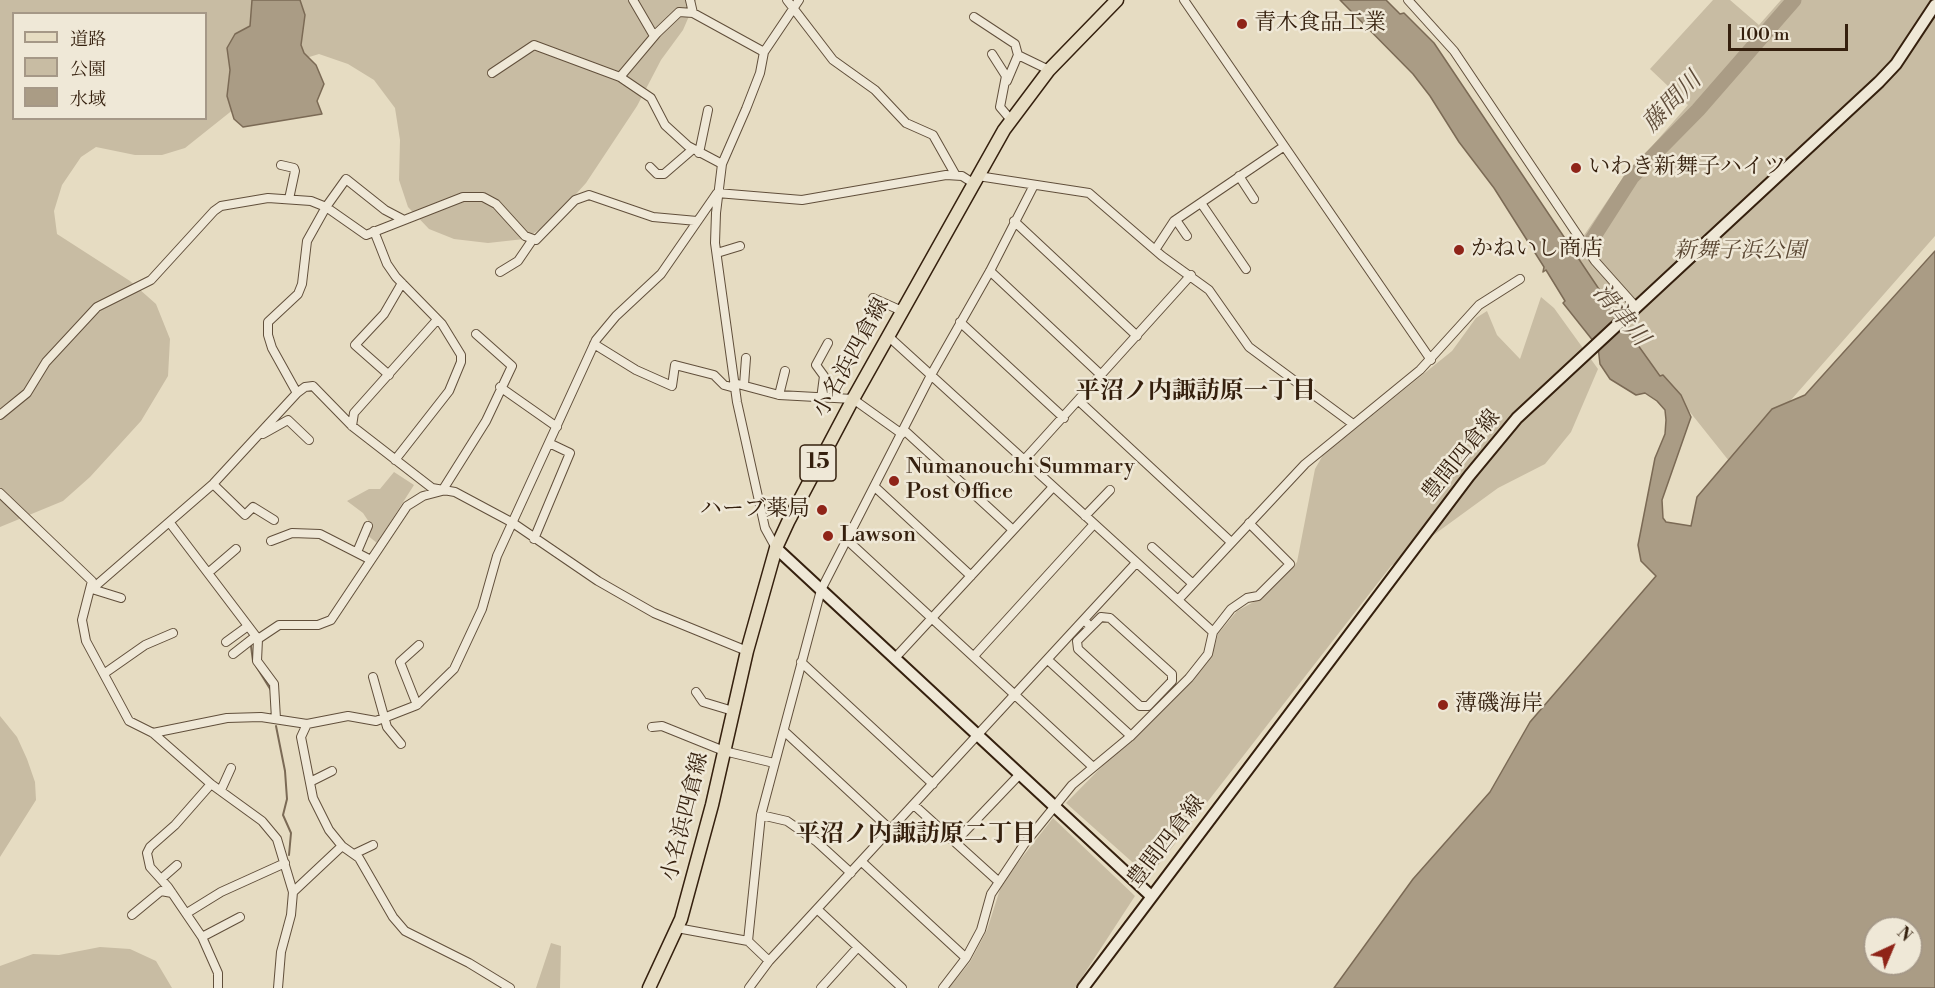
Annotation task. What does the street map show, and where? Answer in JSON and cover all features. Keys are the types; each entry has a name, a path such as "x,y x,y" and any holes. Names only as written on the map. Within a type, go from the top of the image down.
{"main road":[{"name":"小名浜四倉線","path":"650,988 677,928 690,888 747,651 776,548 811,475 975,179 1011,120 1049,70 1117,0"},
{"name":"豊間四倉線","path":"1083,988 1150,895 1216,813 1469,476 1525,410 1879,82 1896,64 1935,5"},
{"path":"776,548 1150,895"}],"street":[{"path":"633,0 654,36"},
{"path":"690,0 693,13"},
{"path":"787,0 833,60 875,90 906,123 933,135 955,174"},
{"path":"776,548 765,528 735,386 717,253 717,193 722,164 747,110 760,73 764,52 799,0"},
{"path":"1184,0 1431,360"},
{"path":"1408,0 1449,45 1595,261 1636,307"},
{"path":"621,77 654,36 679,12 693,13 764,52"},
{"path":"974,17 1015,44 1018,55 1006,82 1000,107 1011,120"},
{"path":"492,73 534,45 621,77 647,94 665,125 696,151 722,164"},
{"path":"992,54 1006,82"},
{"path":"1018,55 1049,70"},
{"path":"650,167 657,174 664,174 696,151 708,110"},
{"path":"1155,250 1176,220 1283,147"},
{"path":"281,165 294,168 295,171 289,199"},
{"path":"717,193 802,200 955,174 975,179 1089,193 1155,250 1209,290 1249,347 1353,424"},
{"path":"1239,176 1254,199"},
{"path":"297,393 272,348 268,322 297,294 302,284 307,241 326,207 346,179 385,210 404,220"},
{"path":"748,941 761,815 821,590 931,375 990,271 1034,185"},
{"path":"153,733 227,718 261,717 307,724 348,716 376,721 417,705 454,669 461,656 483,609 497,556 594,344 616,316 661,274 717,193"},
{"path":"0,415 27,393 46,362 97,307 151,280 214,211 236,203 268,198 311,201 326,207 366,235 463,197 483,197 496,204 525,236 536,240 575,200 589,195 653,218 697,221"},
{"path":"1201,203 1246,269"},
{"path":"1176,220 1187,236"},
{"path":"1014,222 1137,336"},
{"path":"374,231 387,264 447,331 461,356 450,391 395,460"},
{"path":"500,272 518,261 533,239"},
{"path":"717,253 740,246"},
{"path":"990,271 1101,375"},
{"path":"1024,460 1191,275"},
{"path":"1178,600 1305,464 1431,360 1479,305 1520,279"},
{"path":"389,375 355,345 384,314 402,283"},
{"path":"873,298 902,311"},
{"path":"352,426 354,413 436,321"},
{"path":"960,321 1064,418"},
{"path":"233,654 279,625 318,625 331,620 407,506 423,496 442,491 486,421 500,387 512,366 476,334"},
{"path":"888,336 1213,632"},
{"path":"821,399 824,376 816,365 828,343"},
{"path":"594,344 636,370 672,386 675,365 714,375 724,385 744,384 779,395 853,399 903,432 1012,530"},
{"path":"744,384 746,358"},
{"path":"779,395 785,371"},
{"path":"92,589 213,484 297,393 305,387 313,386 352,426 432,488 455,492 513,523 534,539 646,609 747,651"},
{"path":"500,387 557,427"},
{"path":"1079,401 1231,542"},
{"path":"259,434 288,420 309,440"},
{"path":"534,539 570,453 549,443"},
{"path":"213,484 245,515 253,507 274,520"},
{"path":"875,487 971,576"},
{"path":"895,658 1053,487"},
{"path":"1085,516 1110,490"},
{"path":"0,493 92,581 92,589 82,620 83,629 86,640 129,721 153,733 277,839 292,892 291,915 281,952 278,988"},
{"path":"170,523 257,637 257,661 274,684 276,719"},
{"path":"944,988 966,958 981,930 991,894 1025,843 1072,785 1131,736 1189,678 1208,654 1213,632 1231,609 1247,598 1258,596 1290,564 1249,523"},
{"path":"974,656 1094,525"},
{"path":"357,552 368,526"},
{"path":"271,541 305,531 330,537 344,548 371,560"},
{"path":"846,538 1094,767"},
{"path":"1152,547 1193,584"},
{"path":"208,573 236,549"},
{"path":"749,988 769,961 1136,563"},
{"path":"92,589 121,598"},
{"path":"1101,617 1110,618 1172,675 1172,681 1148,706 1140,706 1078,649 1077,641 1091,627 1101,617"},
{"path":"1084,620 1091,627"},
{"path":"226,642 248,626"},
{"path":"105,673 145,645 173,633"},
{"path":"417,705 400,663 419,645"},
{"path":"1048,660 1131,736"},
{"path":"801,662 933,784"},
{"path":"373,677 377,699 386,717 387,727 401,744"},
{"path":"696,692 703,702 733,711"},
{"path":"307,724 301,737 314,798 329,830 342,846 359,858 393,917 405,931 469,963 510,988"},
{"path":"652,727 662,726 724,751 774,763"},
{"path":"784,731 891,830"},
{"path":"221,790 231,768"},
{"path":"310,782 332,771"},
{"path":"955,842 1020,774"},
{"path":"211,784 175,825 150,847 147,853 150,867 187,913 202,937 218,973 218,988"},
{"path":"914,805 999,882"},
{"path":"761,815 787,821 817,842 851,873"},
{"path":"354,854 373,845"},
{"path":"292,892 342,846"},
{"path":"862,862 966,958"},
{"path":"187,913 221,892 285,863"},
{"path":"161,879 177,865"},
{"path":"132,915 161,891 172,893"},
{"path":"817,909 901,988"},
{"path":"202,937 240,917"},
{"path":"677,928 748,941 769,961"},
{"path":"821,988 858,947"}],"green space":[{"path":"0,0 696,0 683,30 661,60 637,106 586,183 549,224 524,239 488,243 454,239 429,229 408,207 399,180 400,140 395,108 374,80 348,64 319,54 293,62 185,148 162,155 135,155 96,147 81,157 62,185 54,211 57,234 130,281 156,304 170,339 168,376 141,421 90,477 63,501 0,527"},
{"name":"新舞子浜公園","path":"1713,0 1730,0 1759,25 1781,0 1935,0 1935,236 1733,466 1568,259 1618,185 1688,105 1650,69"},
{"path":"1541,297 1554,308 1598,369 1571,432 1545,464 1498,488 1391,566 1149,877 1066,803 1212,655 1218,634 1237,611 1261,598 1297,562 1315,469 1323,455 1452,351 1476,318 1487,311 1497,335 1520,359"},
{"path":"394,472 414,485 377,543 367,535 371,525 363,513 347,501 369,489 380,489"},
{"path":"0,716 17,737 27,759 35,782 36,800 0,857"},
{"path":"1053,818 1135,896 1075,988 949,988 970,962 987,930 1002,883"},
{"path":"551,943 561,946 560,988 536,988"},
{"path":"100,947 130,949 156,961 172,988 0,988 0,966 33,954 59,955"}],"water":[{"path":"252,0 300,0 305,15 301,45 304,53 316,65 324,84 317,101 322,114 243,127 234,119 227,96 230,70 227,48 235,34 250,26"},
{"path":"1340,0 1386,0 1400,14 1404,13 1434,43 1615,313 1660,376 1663,375 1681,395 1691,417 1662,500 1663,518 1666,522 1691,526 1697,497 1772,409 1805,395 1935,251 1935,988 1334,988 1413,879 1490,792 1530,722 1656,576 1641,561 1638,545 1655,458 1665,434 1665,410 1645,393 1636,395 1610,379 1600,364 1598,347 1563,303 1565,301 1546,270 1543,272 1544,267 1494,188 1459,142 1413,74"}],"waterway":[{"name":"藤間川","path":"1591,241 1632,177 1698,110 1794,0"},
{"path":"251,646 253,661"},
{"path":"256,666 272,692"},
{"path":"276,726 285,771 287,799 283,815 291,833 289,855"}],"place":[{"name":"青木食品工業","path":"1242,24"},
{"name":"いわき新舞子ハイツ","path":"1576,168"},
{"name":"かねいし商店","path":"1459,250"},
{"name":"Numanouchi Summary Post Office","path":"894,481"},
{"name":"ハーブ薬局","path":"822,510"},
{"name":"Lawson","path":"828,536"},
{"name":"薄磯海岸","path":"1443,705"}],"district":[{"name":"平沼ノ内諏訪原一丁目","path":"1196,392"},
{"name":"平沼ノ内諏訪原二丁目","path":"916,835"}],"water label":[{"name":"滑津川","path":"1620,316"}]}
